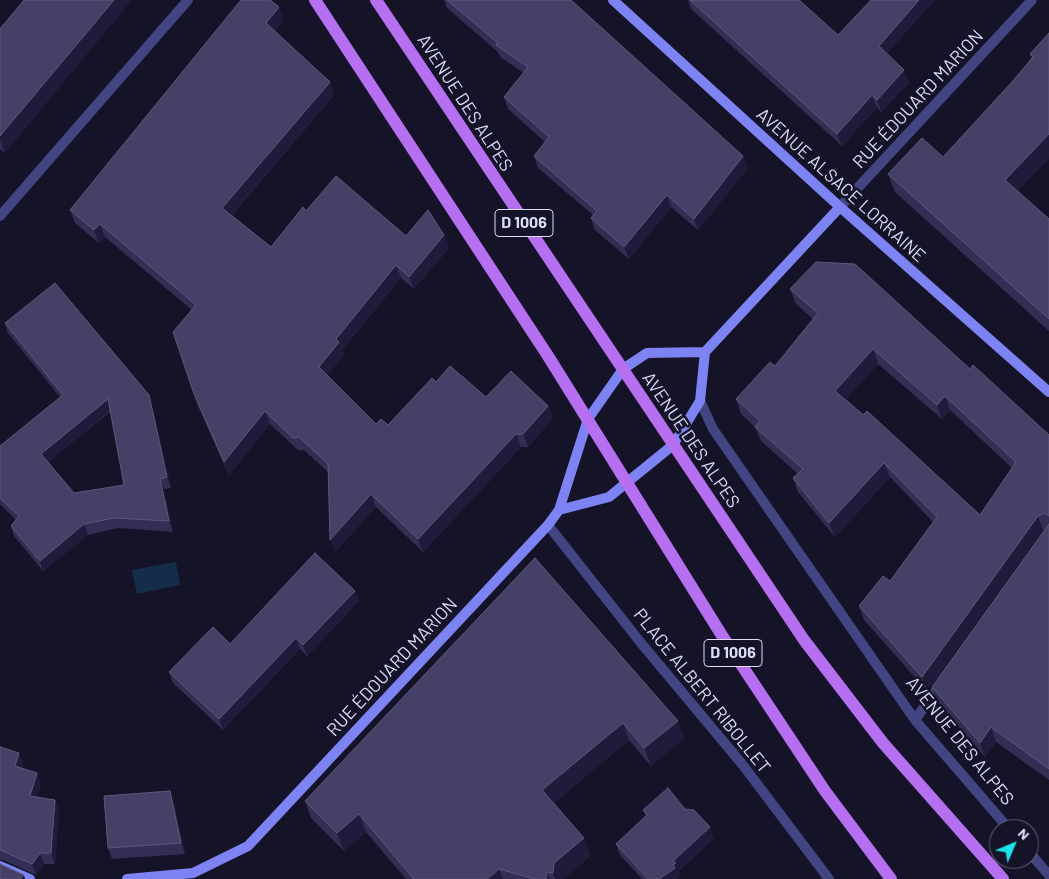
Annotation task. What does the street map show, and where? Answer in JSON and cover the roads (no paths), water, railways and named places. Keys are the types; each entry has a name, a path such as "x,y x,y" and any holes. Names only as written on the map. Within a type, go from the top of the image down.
{"main road":[{"name":"D 1006","path":"315,0 588,419 721,634 819,783 891,879"},
{"name":"AVENUE DES ALPES","path":"376,0 804,640 883,743 1003,879"}],"street":[{"path":"0,216 188,0"},
{"name":"AVENUE ALSACE LORRAINE","path":"613,0 840,207 1049,392"},
{"name":"RUE ÉDOUARD MARION","path":"127,879 193,873 248,846 548,525 559,510 588,419 624,370 647,354 705,352 1032,0"},
{"path":"559,510 609,497 673,445 700,402 705,352"},
{"name":"AVENUE DES ALPES","path":"700,402 713,429 915,720 1000,819"},
{"name":"PLACE ALBERT RIBOLLET","path":"548,525 641,643 742,764 829,879"},
{"path":"915,720 950,671"},
{"path":"1039,864 1049,875"},
{"path":"0,866 30,879"}],"water":[{"path":"176,562 180,585 137,594 132,570"}]}
